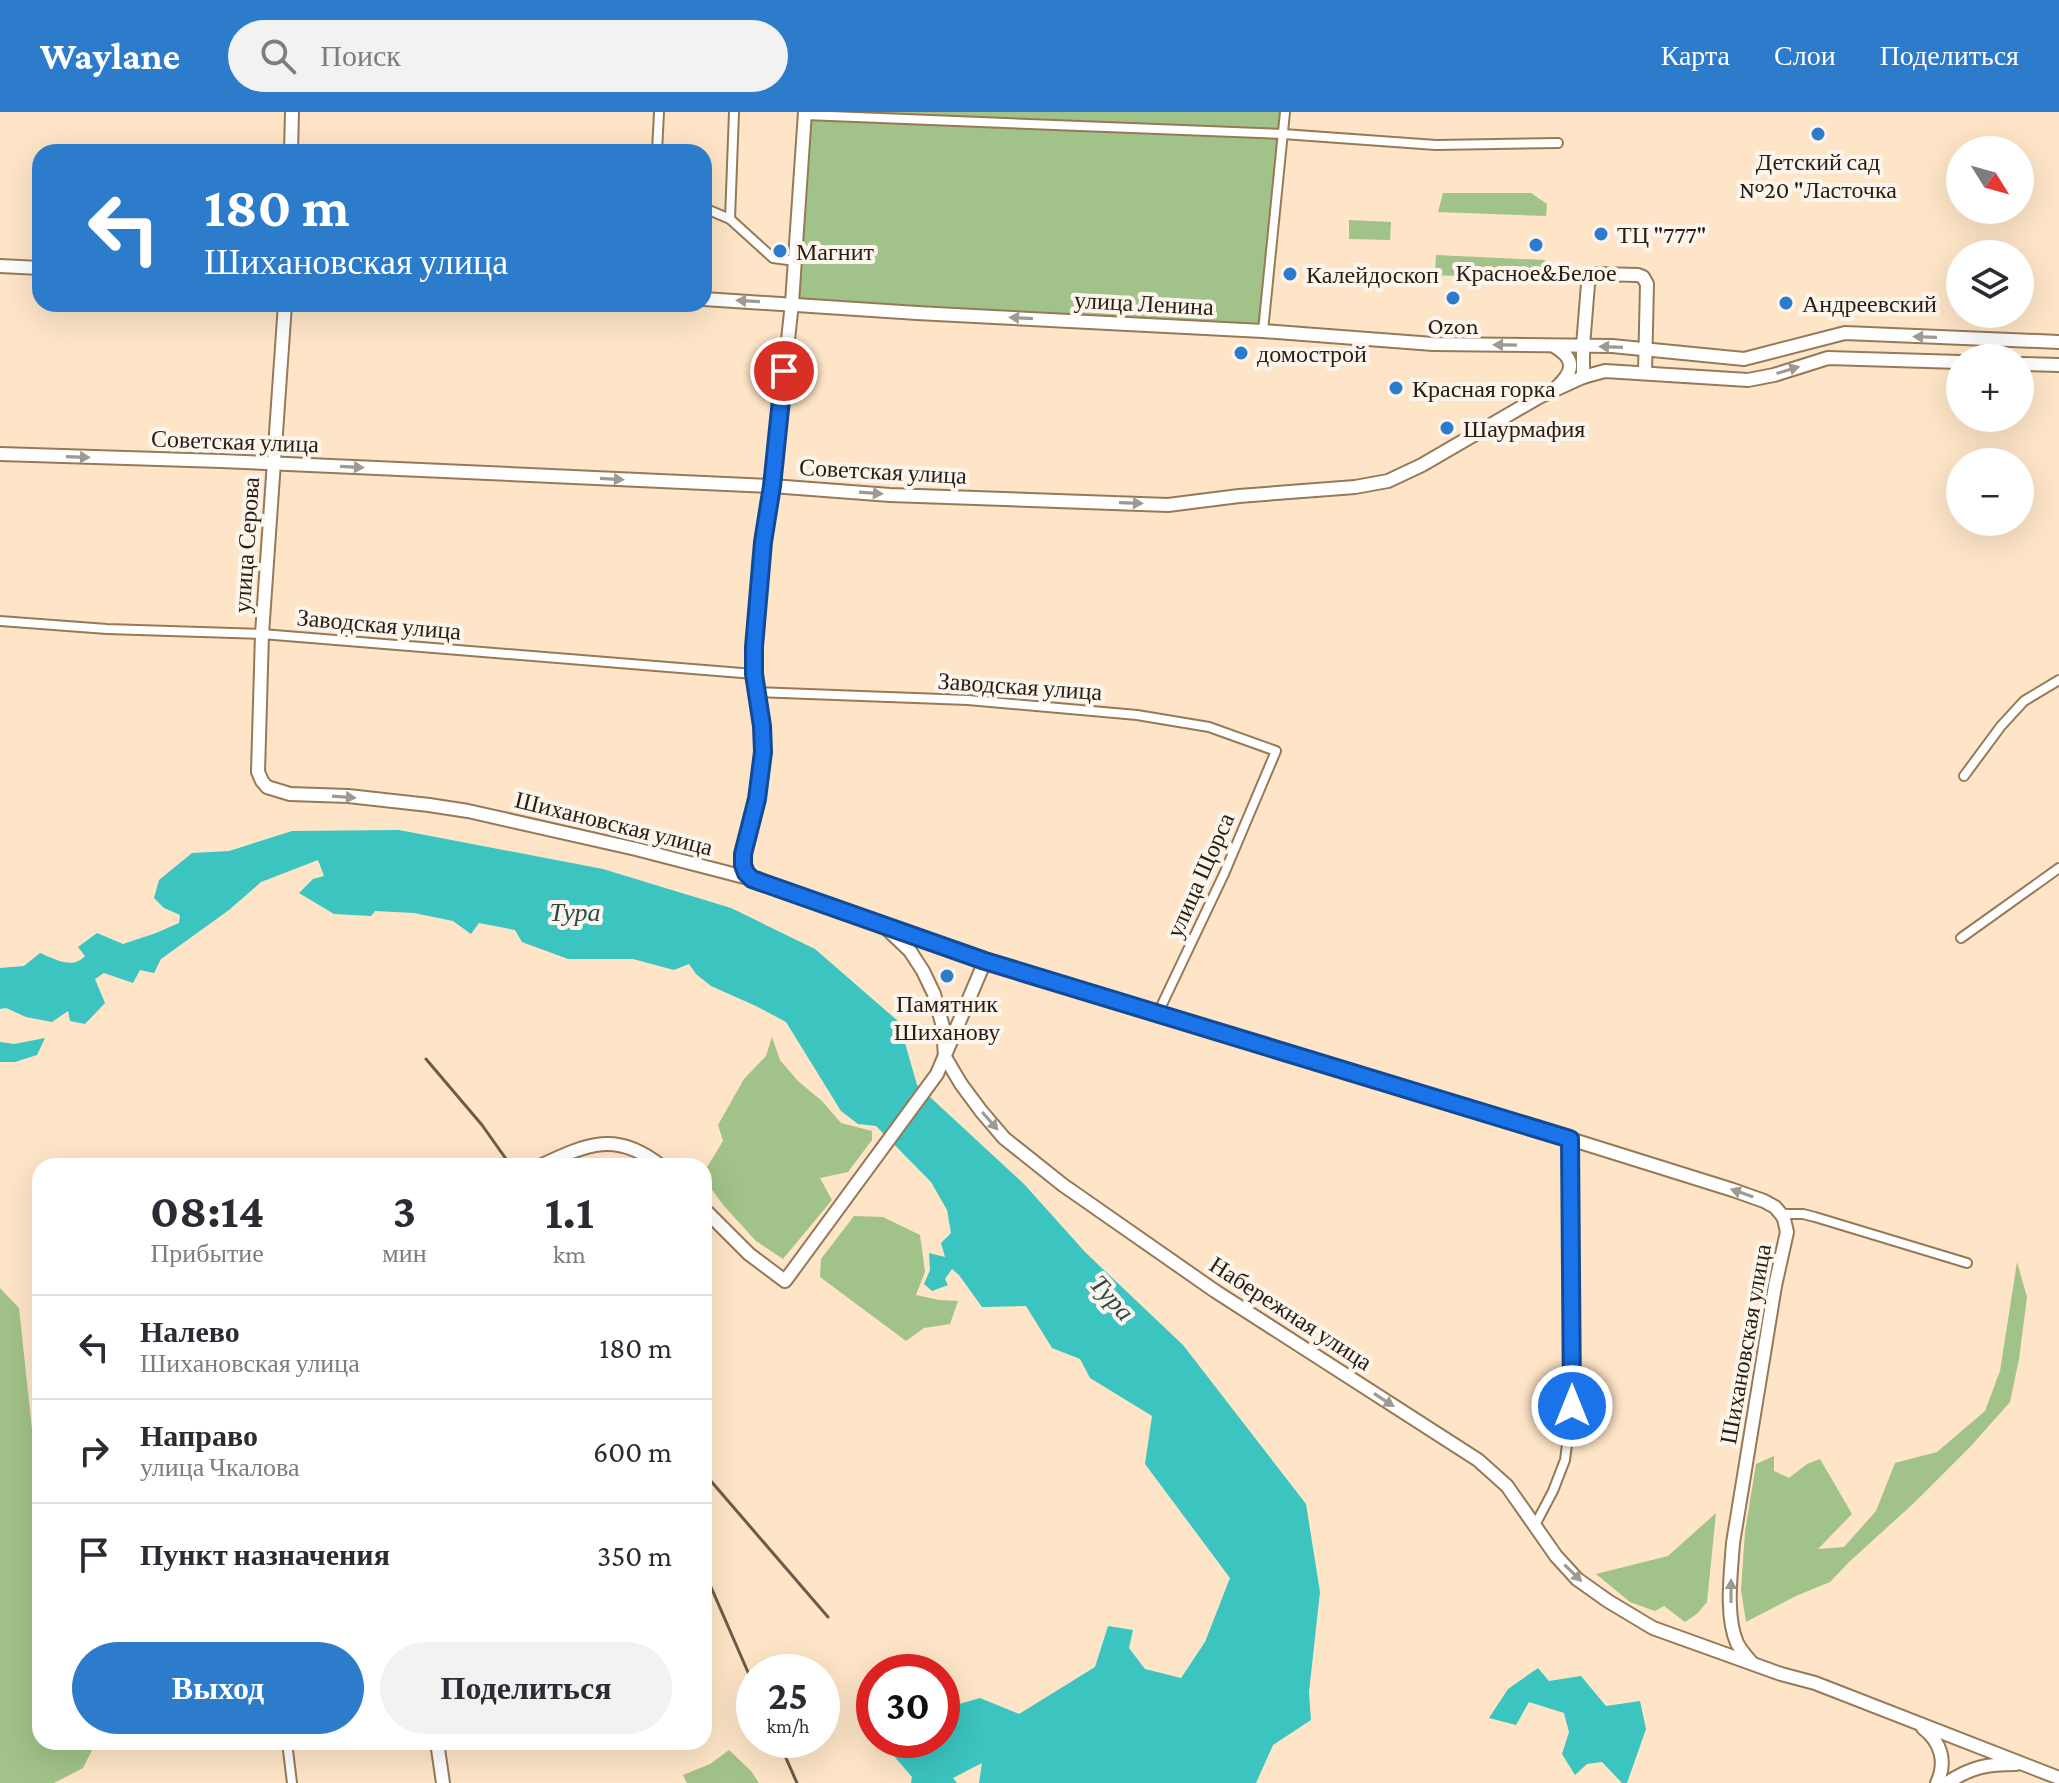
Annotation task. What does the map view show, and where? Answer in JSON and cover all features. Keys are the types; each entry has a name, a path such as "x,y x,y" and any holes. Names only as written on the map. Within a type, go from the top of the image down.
{"main road":[{"path":"291,144 292,112"},
{"path":"752,879 743,865 743,854 762,766 762,726 754,674 754,647 763,542 792,303 805,114"},
{"path":"0,266 32,268"},
{"path":"1583,377 1588,284 1596,274 1638,275 1647,284 1645,372"},
{"name":"улица Ленина","path":"712,299 1263,331 1433,344 1583,346 1746,358"},
{"name":"улица Серова","path":"267,787 258,772 262,634 284,312"},
{"path":"1848,358 1843,343 1849,333"},
{"path":"1749,380 1744,370 1746,358 1849,333 2059,342"},
{"path":"1818,340 1822,353 1819,361"},
{"path":"1553,345 1570,360 1570,370 1565,380 1555,390"},
{"name":"Советская улица","path":"0,454 1168,505 1388,481 1555,390 1605,371 1749,380 1828,358 1946,362"},
{"path":"2034,364 2059,365"},
{"name":"Шихановская улица","path":"267,787 290,794 348,796 468,811 752,879 985,961 1570,1139 1740,1192 1775,1207 1786,1225 1786,1240 1775,1286 1733,1543 1733,1631 1752,1663"},
{"name":"Набережная улица","path":"883,926 910,951 923,971 934,994 943,1027 945,1057 961,1084 1004,1138 1109,1218 1215,1291 1478,1460 1507,1486 1556,1556 1577,1579 1653,1628 1815,1683 2059,1778"},
{"path":"712,1217 749,1254 785,1281 937,1074 985,961"},
{"path":"557,1158 579,1148 605,1144 624,1145 649,1158"},
{"path":"1914,1721 1936,1740 1941,1752 1942,1764 1937,1783"},
{"path":"438,1750 443,1783"},
{"path":"1947,1783 1971,1769 1990,1764 2023,1764"}],"street":[{"path":"657,144 659,112"},
{"path":"730,219 734,112"},
{"path":"1263,331 1285,112"},
{"path":"805,114 1283,134 1436,145 1558,143"},
{"path":"712,211 730,219 773,258 795,261"},
{"name":"Заводская улица","path":"0,621 107,629 262,634 754,674"},
{"path":"1964,776 2024,701 2059,680"},
{"name":"Заводская улица","path":"757,692 968,700 1137,715 1209,727 1276,751"},
{"name":"улица Щорса","path":"1157,1015 1224,874 1276,751"},
{"path":"1961,938 2059,868"},
{"path":"1535,1525 1565,1460 1572,1406 1570,1139"},
{"path":"1781,1214 1815,1217 1967,1263"},
{"path":"1724,1654 1733,1631"},
{"path":"288,1750 292,1783"}],"green space":[{"path":"805,112 1285,112 1263,331 792,303"},
{"path":"1443,193 1531,193 1547,204 1546,216 1438,212"},
{"path":"1349,220 1391,222 1390,240 1349,239"},
{"path":"1436,255 1545,260 1542,279 1435,275"},
{"path":"772,1037 780,1060 841,1123 872,1131 872,1140 848,1172 820,1178 832,1200 783,1259 756,1241 712,1190 712,1159 723,1141 718,1125 744,1079 766,1056"},
{"path":"854,1216 883,1217 920,1235 925,1272 916,1295 958,1301 950,1324 924,1328 906,1341 820,1277 821,1259"},
{"path":"2017,1262 2027,1297 2010,1402 1915,1502 1830,1582 1746,1622 1741,1590 1745,1532 1756,1464 1774,1456 1774,1471 1789,1478 1807,1464 1820,1459 1852,1514 1818,1549 1844,1547 1876,1511 1895,1463 1937,1452 1985,1411 2000,1371"},
{"path":"0,1288 19,1308 32,1429 32,1750 92,1750 83,1768 54,1783 0,1783"},
{"path":"1716,1513 1707,1602 1685,1622 1664,1606 1655,1611 1630,1602 1596,1574 1668,1556"},
{"path":"729,1750 759,1783 687,1783 683,1775 710,1764"}],"water":[{"name":"Тура","path":"399,830 603,869 731,908 815,949 899,1022 917,1085 1024,1184 1085,1252 1183,1345 1306,1504 1320,1592 1309,1692 1311,1720 1273,1745 1256,1783 979,1783 982,1763 953,1778 957,1783 911,1783 912,1777 896,1758 960,1758 960,1704 980,1698 1019,1714 1095,1667 1108,1626 1133,1630 1129,1648 1145,1669 1181,1678 1205,1642 1230,1578 1145,1464 1152,1416 1090,1378 1080,1359 1052,1348 1026,1306 982,1307 952,1269 945,1279 948,1285 932,1291 924,1284 930,1270 929,1253 945,1257 941,1243 951,1233 947,1210 931,1182 876,1126 858,1124 841,1111 786,1022 711,986 689,964 674,970 633,959 568,959 522,942 515,930 479,923 471,934 453,921 414,913 375,911 371,916 334,914 299,893 313,879 324,876 318,860 261,882 229,910 161,959 154,973 140,970 133,983 104,973 95,979 105,1003 85,1024 70,1021 68,1011 52,1022 26,1017 6,1008 0,1009 0,968 24,966 40,953 63,962 75,962 85,956 78,947 97,933 123,944 179,923 180,915 164,908 154,898 159,880 192,853 229,851 292,831"},
{"path":"45,1038 37,1055 15,1062 0,1062 0,1042 14,1044"},
{"path":"1538,1668 1549,1681 1581,1676 1606,1706 1640,1701 1646,1729 1627,1783 1622,1783 1602,1762 1587,1764 1575,1775 1562,1754 1569,1732 1564,1713 1529,1702 1516,1725 1489,1718 1508,1689"}],"railway":[{"path":"426,1059 482,1125 505,1158"},
{"path":"712,1482 828,1617"},
{"path":"712,1589 740,1654"},
{"path":"786,1758 797,1783"}],"place":[{"name":"Детский сад №20 \"Ласточка","path":"1818,134"},
{"name":"ТЦ \"777\"","path":"1601,234"},
{"name":"Красное&Белое","path":"1536,245"},
{"name":"Магнит","path":"780,251"},
{"name":"Калейдоскоп","path":"1290,274"},
{"name":"Ozon","path":"1453,298"},
{"name":"Андреевский","path":"1786,303"},
{"name":"домострой","path":"1241,353"},
{"name":"Красная горка","path":"1396,388"},
{"name":"Шаурмафия","path":"1447,428"},
{"name":"Памятник Шиханову","path":"947,976"}],"route":[{"path":"784,371 754,647 763,752 757,799 743,854 746,873 752,879 985,961 1570,1139 1572,1406"}]}
